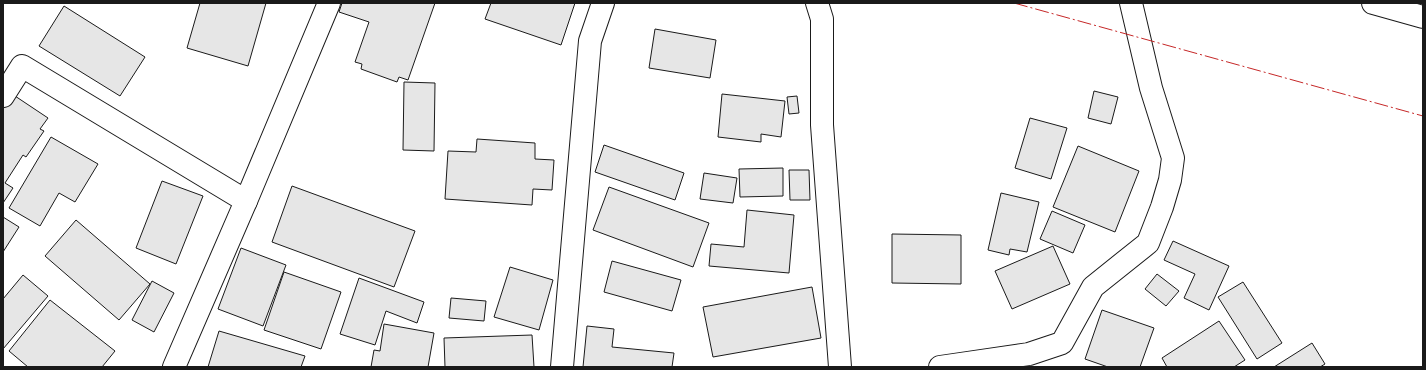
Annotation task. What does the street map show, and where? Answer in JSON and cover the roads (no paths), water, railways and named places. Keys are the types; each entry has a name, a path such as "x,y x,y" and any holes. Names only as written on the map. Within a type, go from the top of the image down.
{"street":[{"path":"174,367 246,201 329,3"},
{"path":"562,367 590,40 603,3"},
{"path":"817,3 822,19 822,125 840,367"},
{"path":"940,367 1029,354 1062,343 1093,287 1148,243 1170,180 1173,158 1151,88 1131,3"},
{"path":"1373,3 1423,17"},
{"path":"3,96 22,66 246,201"}]}
